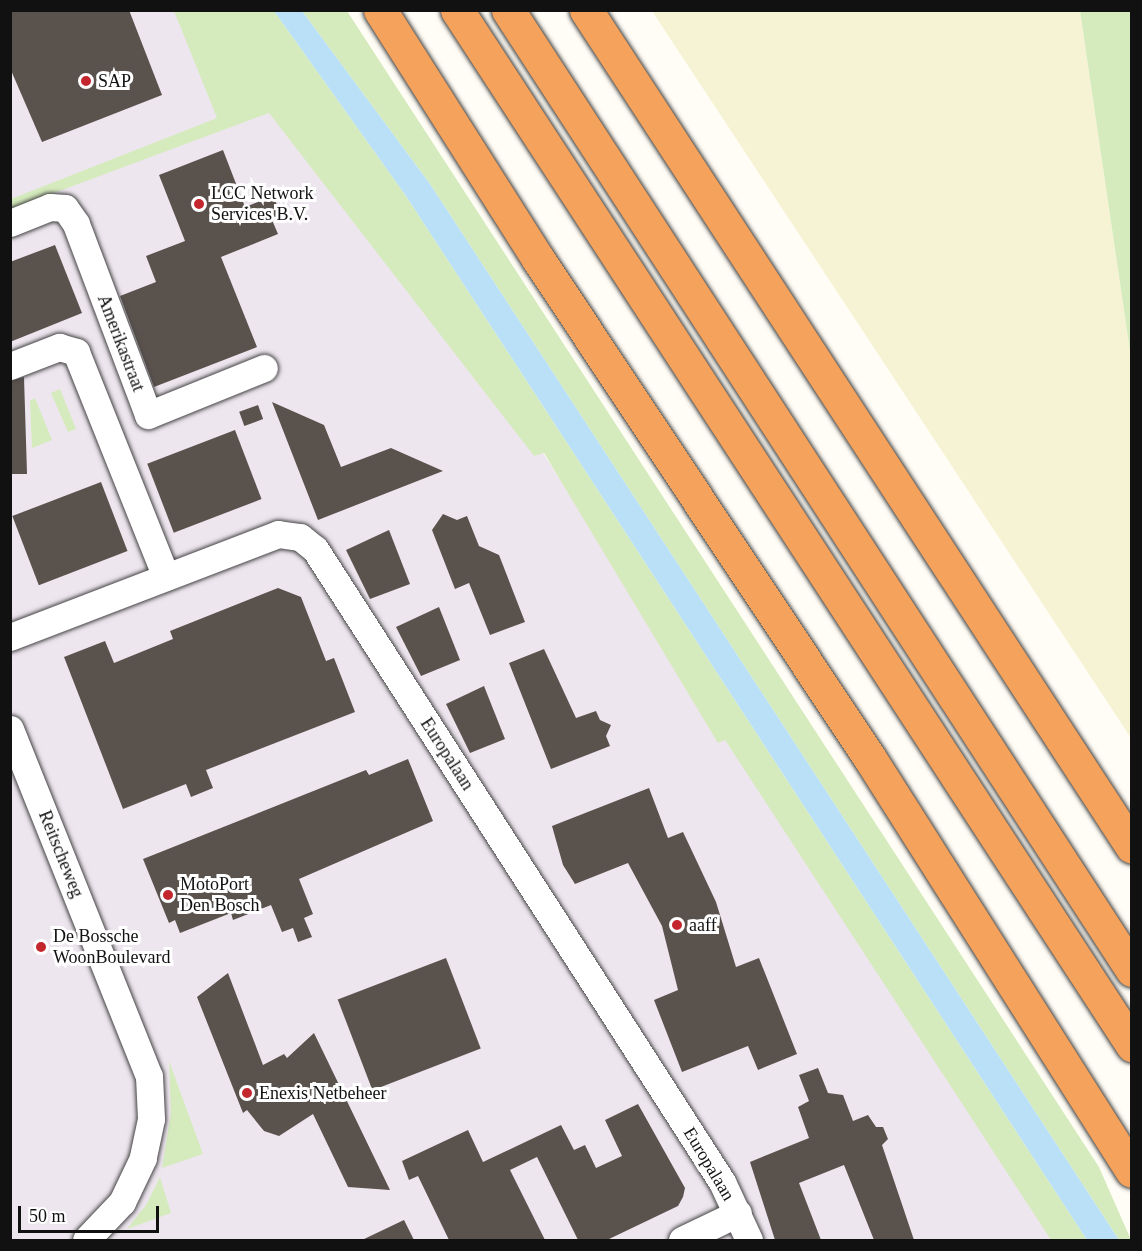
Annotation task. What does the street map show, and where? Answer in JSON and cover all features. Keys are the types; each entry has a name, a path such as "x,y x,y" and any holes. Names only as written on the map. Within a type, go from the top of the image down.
{"highway":[{"path":"380,10 538,260 869,758 1131,1171"},
{"path":"457,10 1131,1045"},
{"path":"508,10 1131,970"},
{"path":"586,10 1131,847"}],"street":[{"name":"Amerikastraat","path":"10,223 50,207 65,208 76,224 148,415 264,368"},
{"path":"10,366 59,347 76,352 166,577"},
{"name":"Europalaan","path":"10,637 278,534 300,537 315,549 738,1213 749,1240"},
{"name":"Reitscheweg","path":"10,729 149,1076 151,1119 143,1158 122,1202 86,1240"},
{"path":"682,1240 738,1213"}],"shaded area":[{"path":"10,11 243,11 541,450 1054,1240 11,1240"},
{"path":"652,11 1080,11 1131,358 1131,738"}],"green space":[{"path":"174,11 274,11 406,196 1087,1240 1051,1240 725,740 718,743 544,453 534,456 269,113 11,209 11,199 217,118"},
{"path":"302,11 347,11 1099,1167 1131,1240 1119,1240 430,184"},
{"path":"1080,11 1131,11 1131,358"},
{"path":"60,389 76,429 68,432 51,393"},
{"path":"35,398 52,440 32,448 30,401"},
{"path":"169,1061 203,1154 162,1168 171,1113"},
{"path":"160,1177 171,1213 127,1229 146,1205"}],"water":[{"path":"274,11 302,11 430,184 1119,1240 1087,1240 406,196"}],"building":[{"name":"SAP","path":"10,10 129,10 162,95 42,142 10,68"},
{"path":"223,150 245,207 273,196 282,216 272,220 278,234 221,257 257,347 154,387 120,296 156,282 146,256 185,241 159,175"},
{"path":"55,245 82,313 10,342 10,262"},
{"path":"24,377 27,474 10,474 10,381"},
{"path":"272,402 324,425 341,467 391,448 443,471 318,520"},
{"path":"258,405 263,419 244,426 239,412"},
{"path":"235,430 262,499 174,533 147,464"},
{"path":"101,482 128,551 39,585 12,516"},
{"path":"443,514 457,520 467,516 479,546 499,555 525,622 490,635 469,583 455,589 432,530"},
{"path":"389,530 410,584 370,599 346,550"},
{"path":"278,588 301,597 326,661 334,658 355,712 206,770 213,788 191,797 186,784 123,809 64,657 105,641 114,663 173,639 170,631"},
{"path":"439,607 460,660 421,676 396,627"},
{"path":"544,649 576,718 596,711 600,720 611,725 606,736 610,746 551,769 509,663"},
{"path":"484,686 505,739 470,753 446,704"},
{"path":"408,759 433,821 299,879 313,914 304,918 312,937 298,942 293,928 282,932 271,905 233,920 231,913 180,933 175,920 169,923 143,859 366,770 369,775"},
{"path":"649,788 668,838 683,832 716,902 736,967 759,958 797,1054 758,1070 748,1046 682,1072 654,1000 678,990 662,926 628,863 575,884 563,865 552,826"},
{"path":"446,958 481,1049 372,1090 338,1000"},
{"path":"228,973 263,1065 284,1054 287,1058 314,1033 390,1190 348,1187 313,1114 279,1136 264,1131 247,1110 243,1113 197,997"},
{"path":"818,1068 828,1093 843,1095 853,1121 868,1115 876,1127 883,1127 888,1139 882,1145 914,1240 874,1240 844,1165 799,1183 821,1240 775,1240 750,1162 809,1138 798,1107 809,1101 799,1075"},
{"path":"638,1104 685,1188 683,1197 678,1206 607,1240 578,1240 537,1157 510,1170 545,1240 449,1240 418,1176 409,1180 402,1161 468,1130 483,1162 561,1125 574,1150 585,1145 596,1168 622,1156 605,1120"},
{"path":"404,1220 414,1240 362,1240"}],"place":[{"name":"SAP","path":"86,81"},
{"name":"LCC Network Services B.V.","path":"199,204"},
{"name":"MotoPort Den Bosch","path":"168,895"},
{"name":"aaff","path":"677,925"},
{"name":"De Bossche WoonBoulevard","path":"41,947"},
{"name":"Enexis Netbeheer","path":"247,1093"}]}
